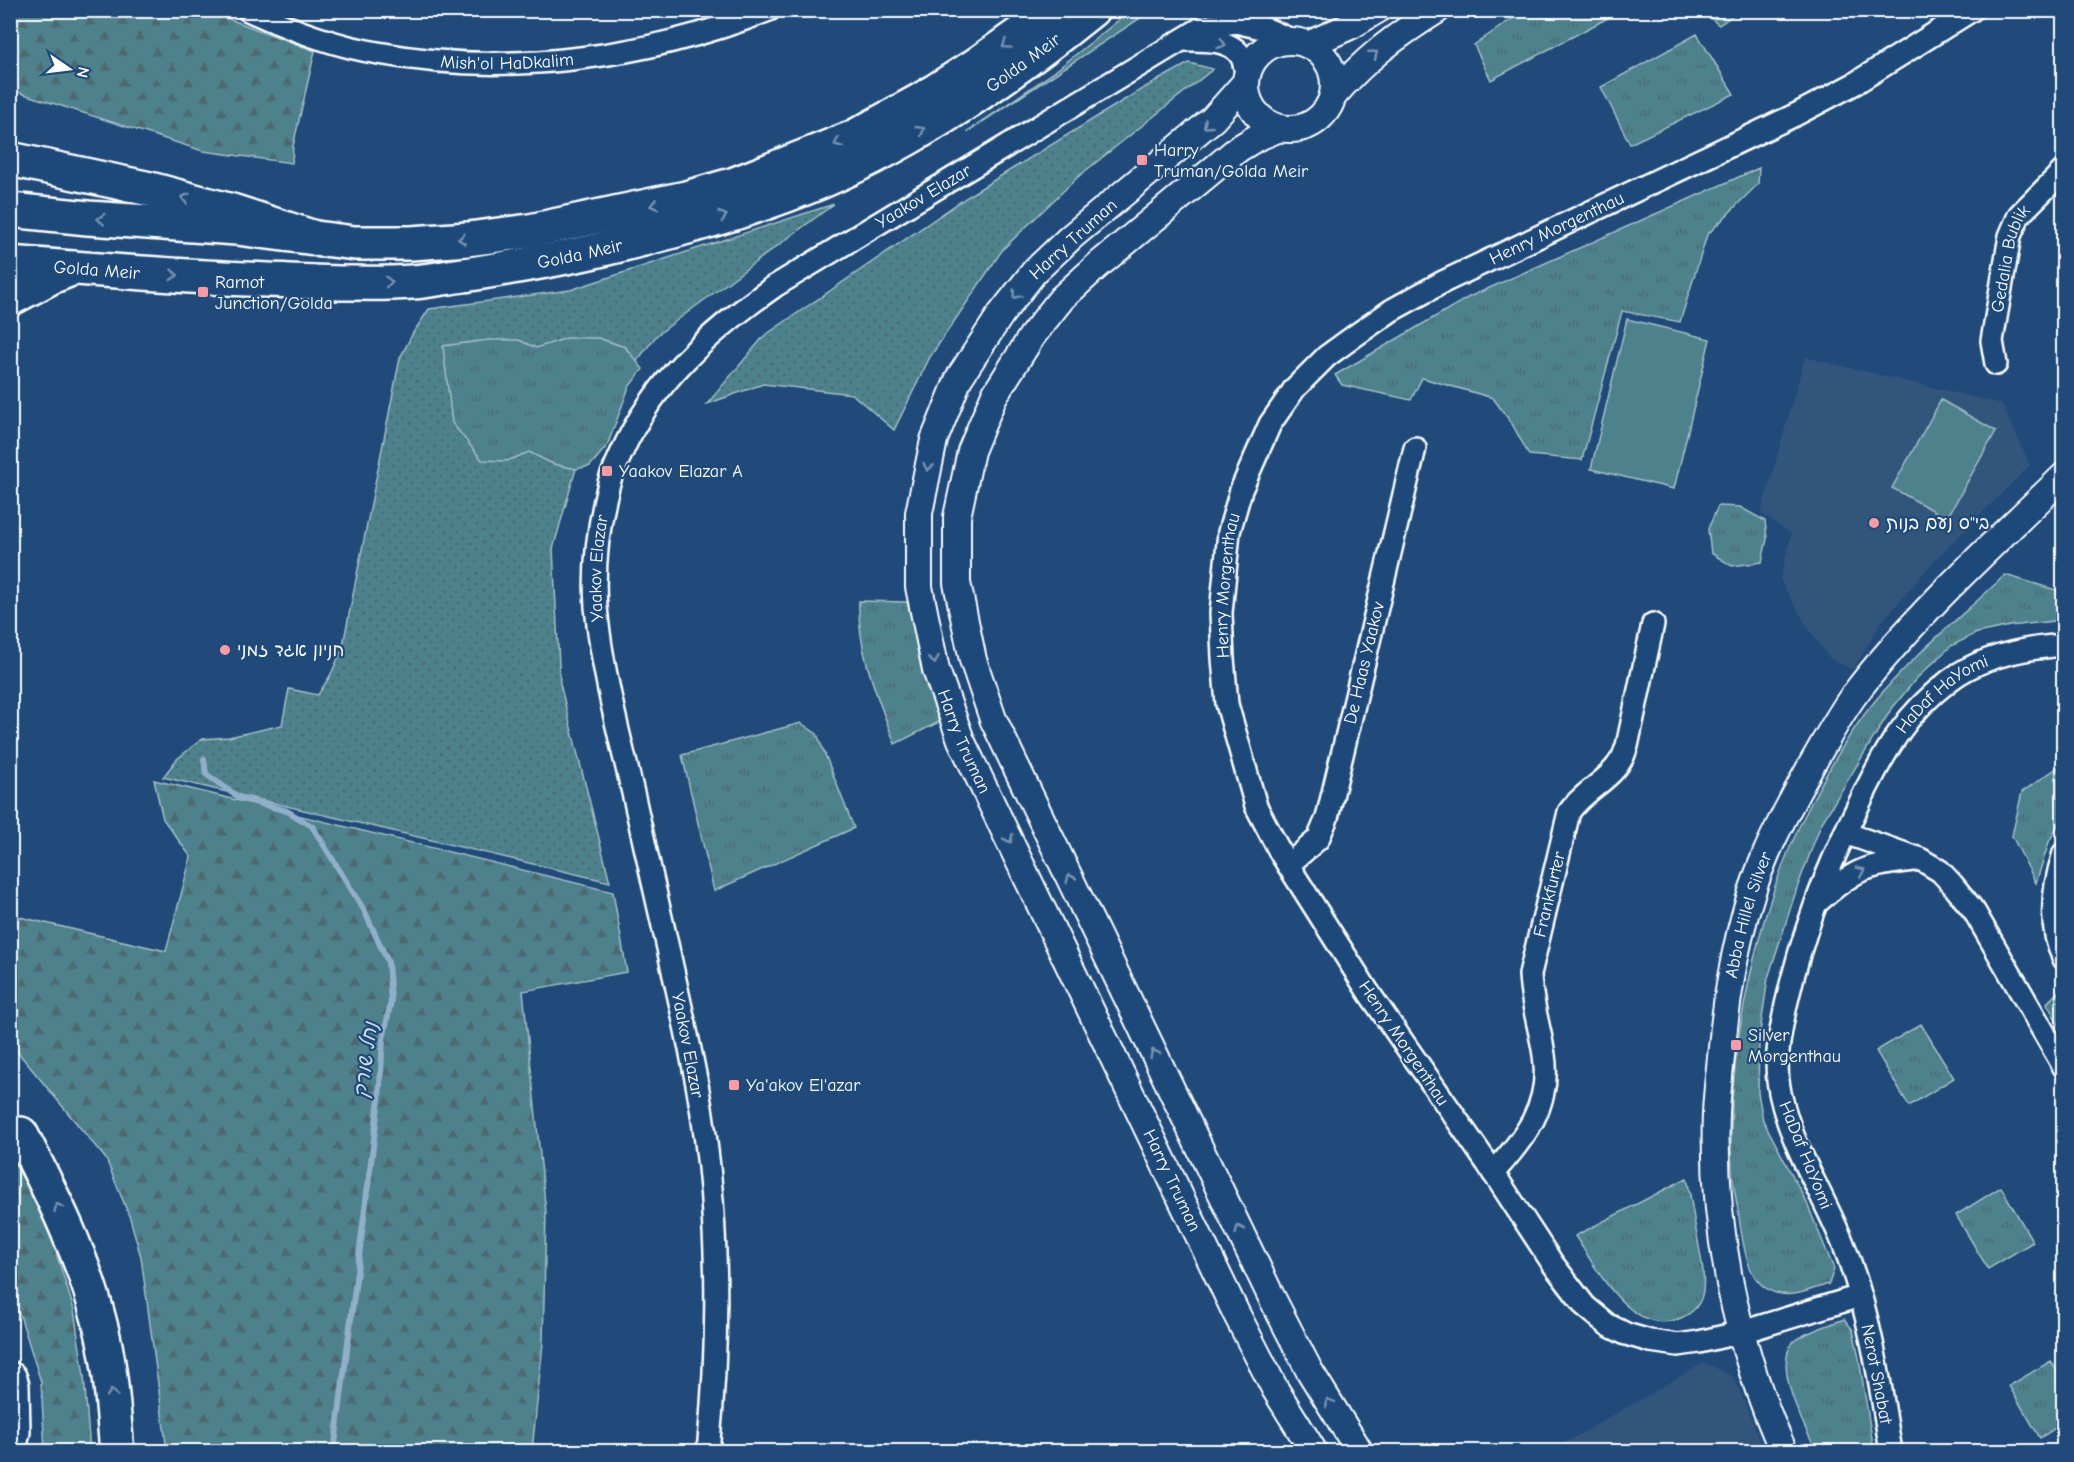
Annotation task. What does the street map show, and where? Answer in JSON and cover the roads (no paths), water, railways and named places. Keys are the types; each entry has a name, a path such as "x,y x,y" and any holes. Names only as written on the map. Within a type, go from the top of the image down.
{"main road":[{"name":"Golda Meir","path":"10,210 88,218 237,228 355,243 411,243 530,231 640,208 735,184 854,137 921,100 976,65 1053,10"},
{"name":"Golda Meir","path":"10,263 214,278 330,283 416,282 541,263 615,246 708,221 763,203 820,181 865,160 965,104 1060,36 1092,10"},
{"path":"10,159 150,189 232,211 321,240"},
{"path":"10,299 51,277 74,268"},
{"path":"16,1127 62,1217 79,1257 100,1321 111,1384 117,1452"},
{"path":"10,1379 13,1432 10,1446"}],"street":[{"name":"Mish'ol HaDkalim","path":"248,10 310,34 376,53 449,63 513,63 582,58 732,25 769,10"},
{"path":"1247,78 1253,62 1262,51 1280,42 1301,43 1352,25 1377,10"},
{"path":"1179,40 1223,43 1241,55 1247,78 1249,102 1256,114 1267,123 1280,128 1294,129 1313,123 1327,109 1333,96 1369,58 1437,10"},
{"name":"Henry Morgenthau","path":"1860,1296 1742,1332 1678,1345 1650,1341 1626,1334 1608,1325 1586,1306 1553,1264 1369,993 1288,865 1256,806 1227,704 1221,613 1229,532 1241,490 1270,424 1295,388 1327,356 1392,310 1443,282 1797,114 1862,79 1972,10"},
{"name":"Yaakov Elazar","path":"708,1452 713,1385 715,1300 708,1170 693,1061 608,681 596,605 598,539 610,480 632,430 661,386 696,347 735,314 775,286 1203,27 1236,22 1266,29 1301,43"},
{"path":"1301,43 1319,52 1328,62 1334,82 1333,96"},
{"name":"Harry Truman","path":"1247,78 1213,120 1071,237 1034,272 1001,314 959,378 934,440 919,513 919,587 936,670 961,740 1236,1313 1275,1389 1314,1452"},
{"name":"Harry Truman","path":"1280,128 1238,149 1097,266 1062,298 1032,336 994,396 971,451 957,518 957,583 973,660 993,719 1271,1296 1309,1370 1360,1452"},
{"name":"Gedalia Bublik","path":"1996,364 1992,341 2010,236 2019,215 2064,170"},
{"name":"De Haas Yaakov","path":"1288,865 1318,839 1327,818 1415,448"},
{"name":"Abba Hillel Silver","path":"1784,1452 1749,1362 1726,1261 1720,1220 1716,1113 1731,971 1744,918 1765,856 1788,807 1854,696 1948,589 2064,476"},
{"name":"Frankfurter","path":"1493,1173 1517,1148 1529,1130 1546,1082 1544,1056 1531,994 1530,974 1569,812 1576,801 1608,775 1621,761 1653,624"},
{"name":"HaDaf HaYomi","path":"1860,1296 1844,1246 1784,1109 1778,1079 1781,1028 1791,981 1814,905 1845,832 1870,782 1900,731 1924,704 1952,679 1992,658 2037,647 2064,645"},
{"path":"1845,832 1920,859 1940,871 1974,911 2064,1067"},
{"path":"2064,853 2055,881 2053,909 2055,933 2064,959"},
{"path":"1814,905 1841,882 1862,869 1883,863 1920,859"},
{"name":"Nerot Shabat","path":"1860,1296 1874,1350 1891,1452"}],"waterway":[{"name":"נחל שורק","path":"204,759 206,774 238,797 287,811 312,826 364,910 388,962 391,1001 383,1040 379,1099 334,1452"}],"place":[{"name":"Harry Truman/Golda Meir","path":"1142,160"},
{"name":"Ramot Junction/Golda","path":"203,292"},
{"name":"Yaakov Elazar A","path":"607,471"},
{"name":"בי\"ס נעם בנות","path":"1874,523"},
{"name":"חניון אגד זמני","path":"225,650"},
{"name":"Silver Morgenthau","path":"1736,1045"},
{"name":"Ya'akov El'azar","path":"734,1085"}]}
